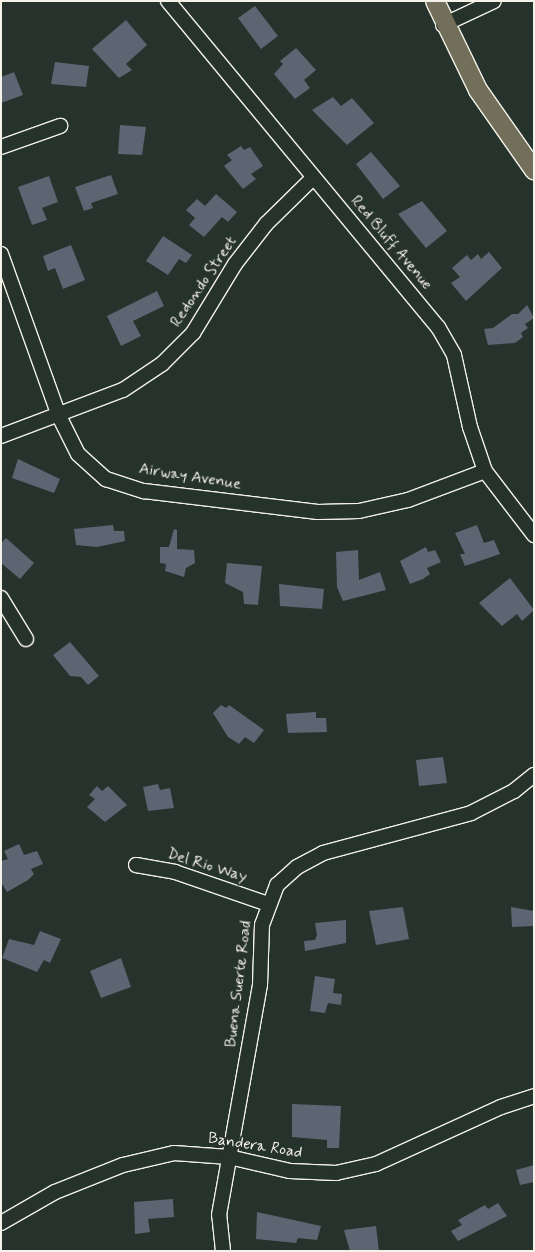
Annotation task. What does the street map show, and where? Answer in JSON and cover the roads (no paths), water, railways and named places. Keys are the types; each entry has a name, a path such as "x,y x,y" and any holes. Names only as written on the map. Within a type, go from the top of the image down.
{"main road":[{"path":"435,1 443,25 478,90 534,170"}],"street":[{"name":"Red Bluff Avenue","path":"168,1 438,327 454,355 470,427 484,471 534,535"},
{"path":"443,25 494,1"},
{"path":"1,147 60,126"},
{"name":"Redondo Street","path":"1,436 123,390 162,364 193,333 235,264 266,224 313,178"},
{"name":"Airway Avenue","path":"1,254 58,416 78,454 106,478 144,491 318,512 359,511 408,500 484,471"},
{"path":"1,598 26,639"},
{"name":"Buena Suerte Road","path":"223,1251 219,1215 260,985 262,925 268,904 277,886 297,867 323,853 471,813 514,791 534,775"},
{"name":"Del Rio Way","path":"136,865 175,872 268,904"},
{"name":"Bandera Road","path":"1,1223 55,1192 123,1165 174,1154 229,1157 290,1171 336,1173 376,1164 500,1107 534,1096"}]}
